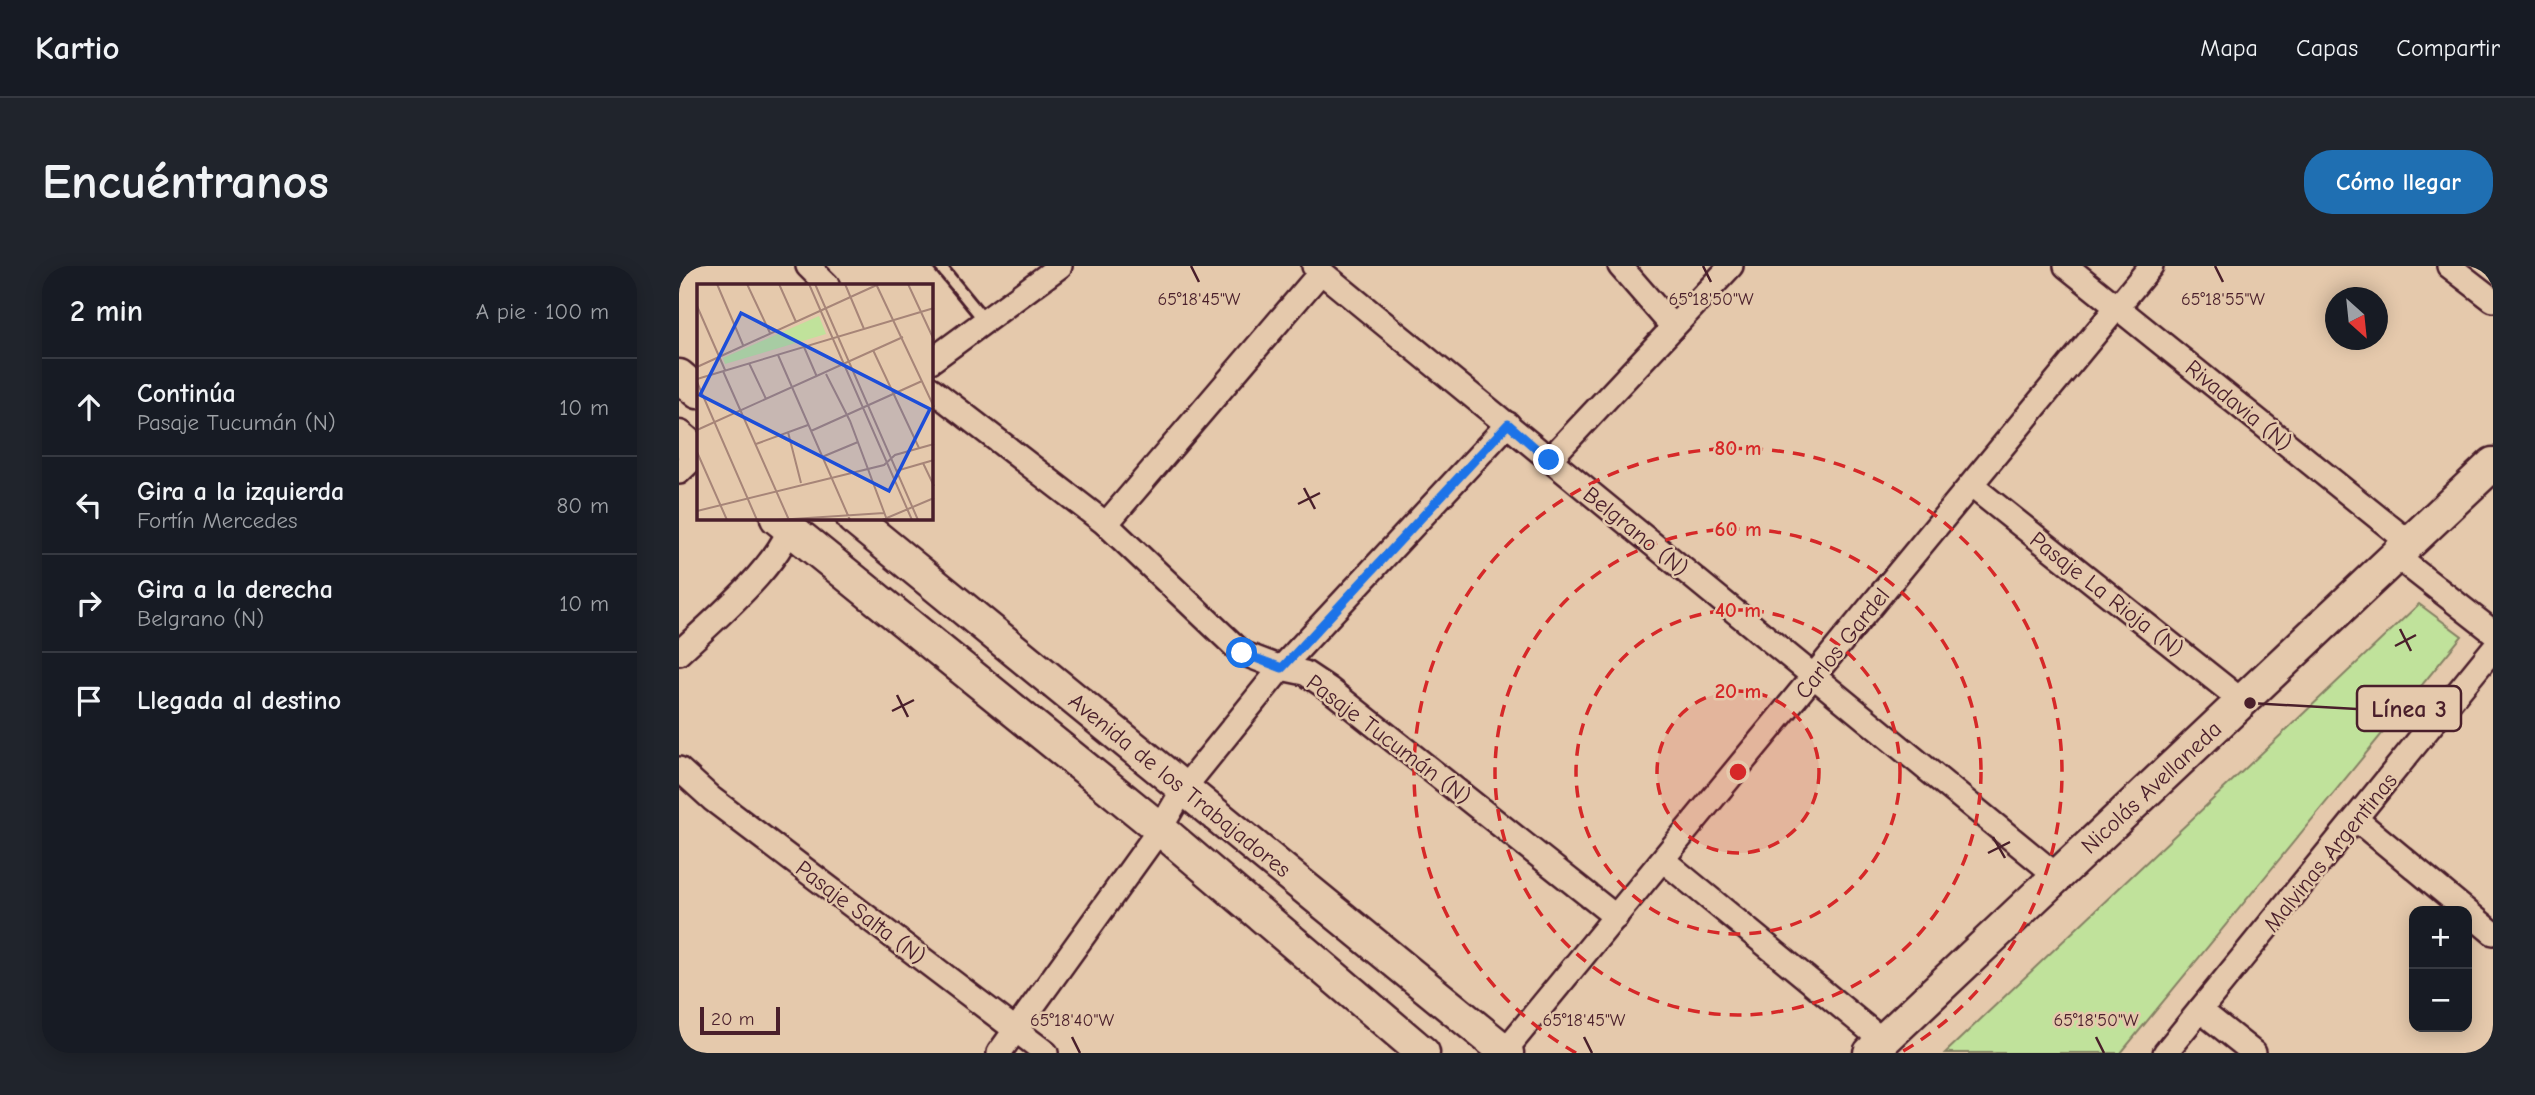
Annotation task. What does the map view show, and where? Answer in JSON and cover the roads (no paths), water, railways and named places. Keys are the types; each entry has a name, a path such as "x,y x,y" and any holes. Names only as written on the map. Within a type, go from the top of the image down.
{"street":[{"path":"808,266 826,284"},
{"path":"933,360 1060,266"},
{"path":"1620,266 1673,327"},
{"path":"1549,460 1731,266"},
{"name":"Rivadavia (N)","path":"2066,266 2403,550 2493,632"},
{"name":"Carlos Gardel","path":"1505,1052 2151,266"},
{"path":"2449,266 2493,300"},
{"path":"1106,524 1318,269"},
{"name":"Belgrano (N)","path":"1318,269 2057,876"},
{"path":"679,376 697,391"},
{"name":"Pasaje Tucumán (N)","path":"933,391 1106,524 1242,653 1282,668 1305,673 1329,689 1616,917"},
{"path":"999,1053 1160,829 1185,788 1282,668 1508,424"},
{"path":"679,437 697,453"},
{"path":"679,471 697,455"},
{"name":"Nicolás Avellaneda","path":"1877,1047 2493,464"},
{"name":"Pasaje La Rioja (N)","path":"1972,486 2242,701"},
{"name":"Avenida de los Trabajadores","path":"855,520 1505,1052"},
{"path":"679,653 768,565 787,522"},
{"name":"Avenida de los Trabajadores","path":"787,522 1160,829 1423,1053"},
{"name":"Malvinas Argentinas","path":"2165,1053 2357,820 2493,649"},
{"name":"Pasaje Salta (N)","path":"679,769 712,799 1046,1053"},
{"path":"2357,820 2493,933"},
{"path":"1663,860 1877,1047"},
{"path":"2200,1010 2254,1053"}],"lane":[{"path":"940,266 985,321"}],"place":[{"name":"Línea 3","path":"2250,703"}]}
